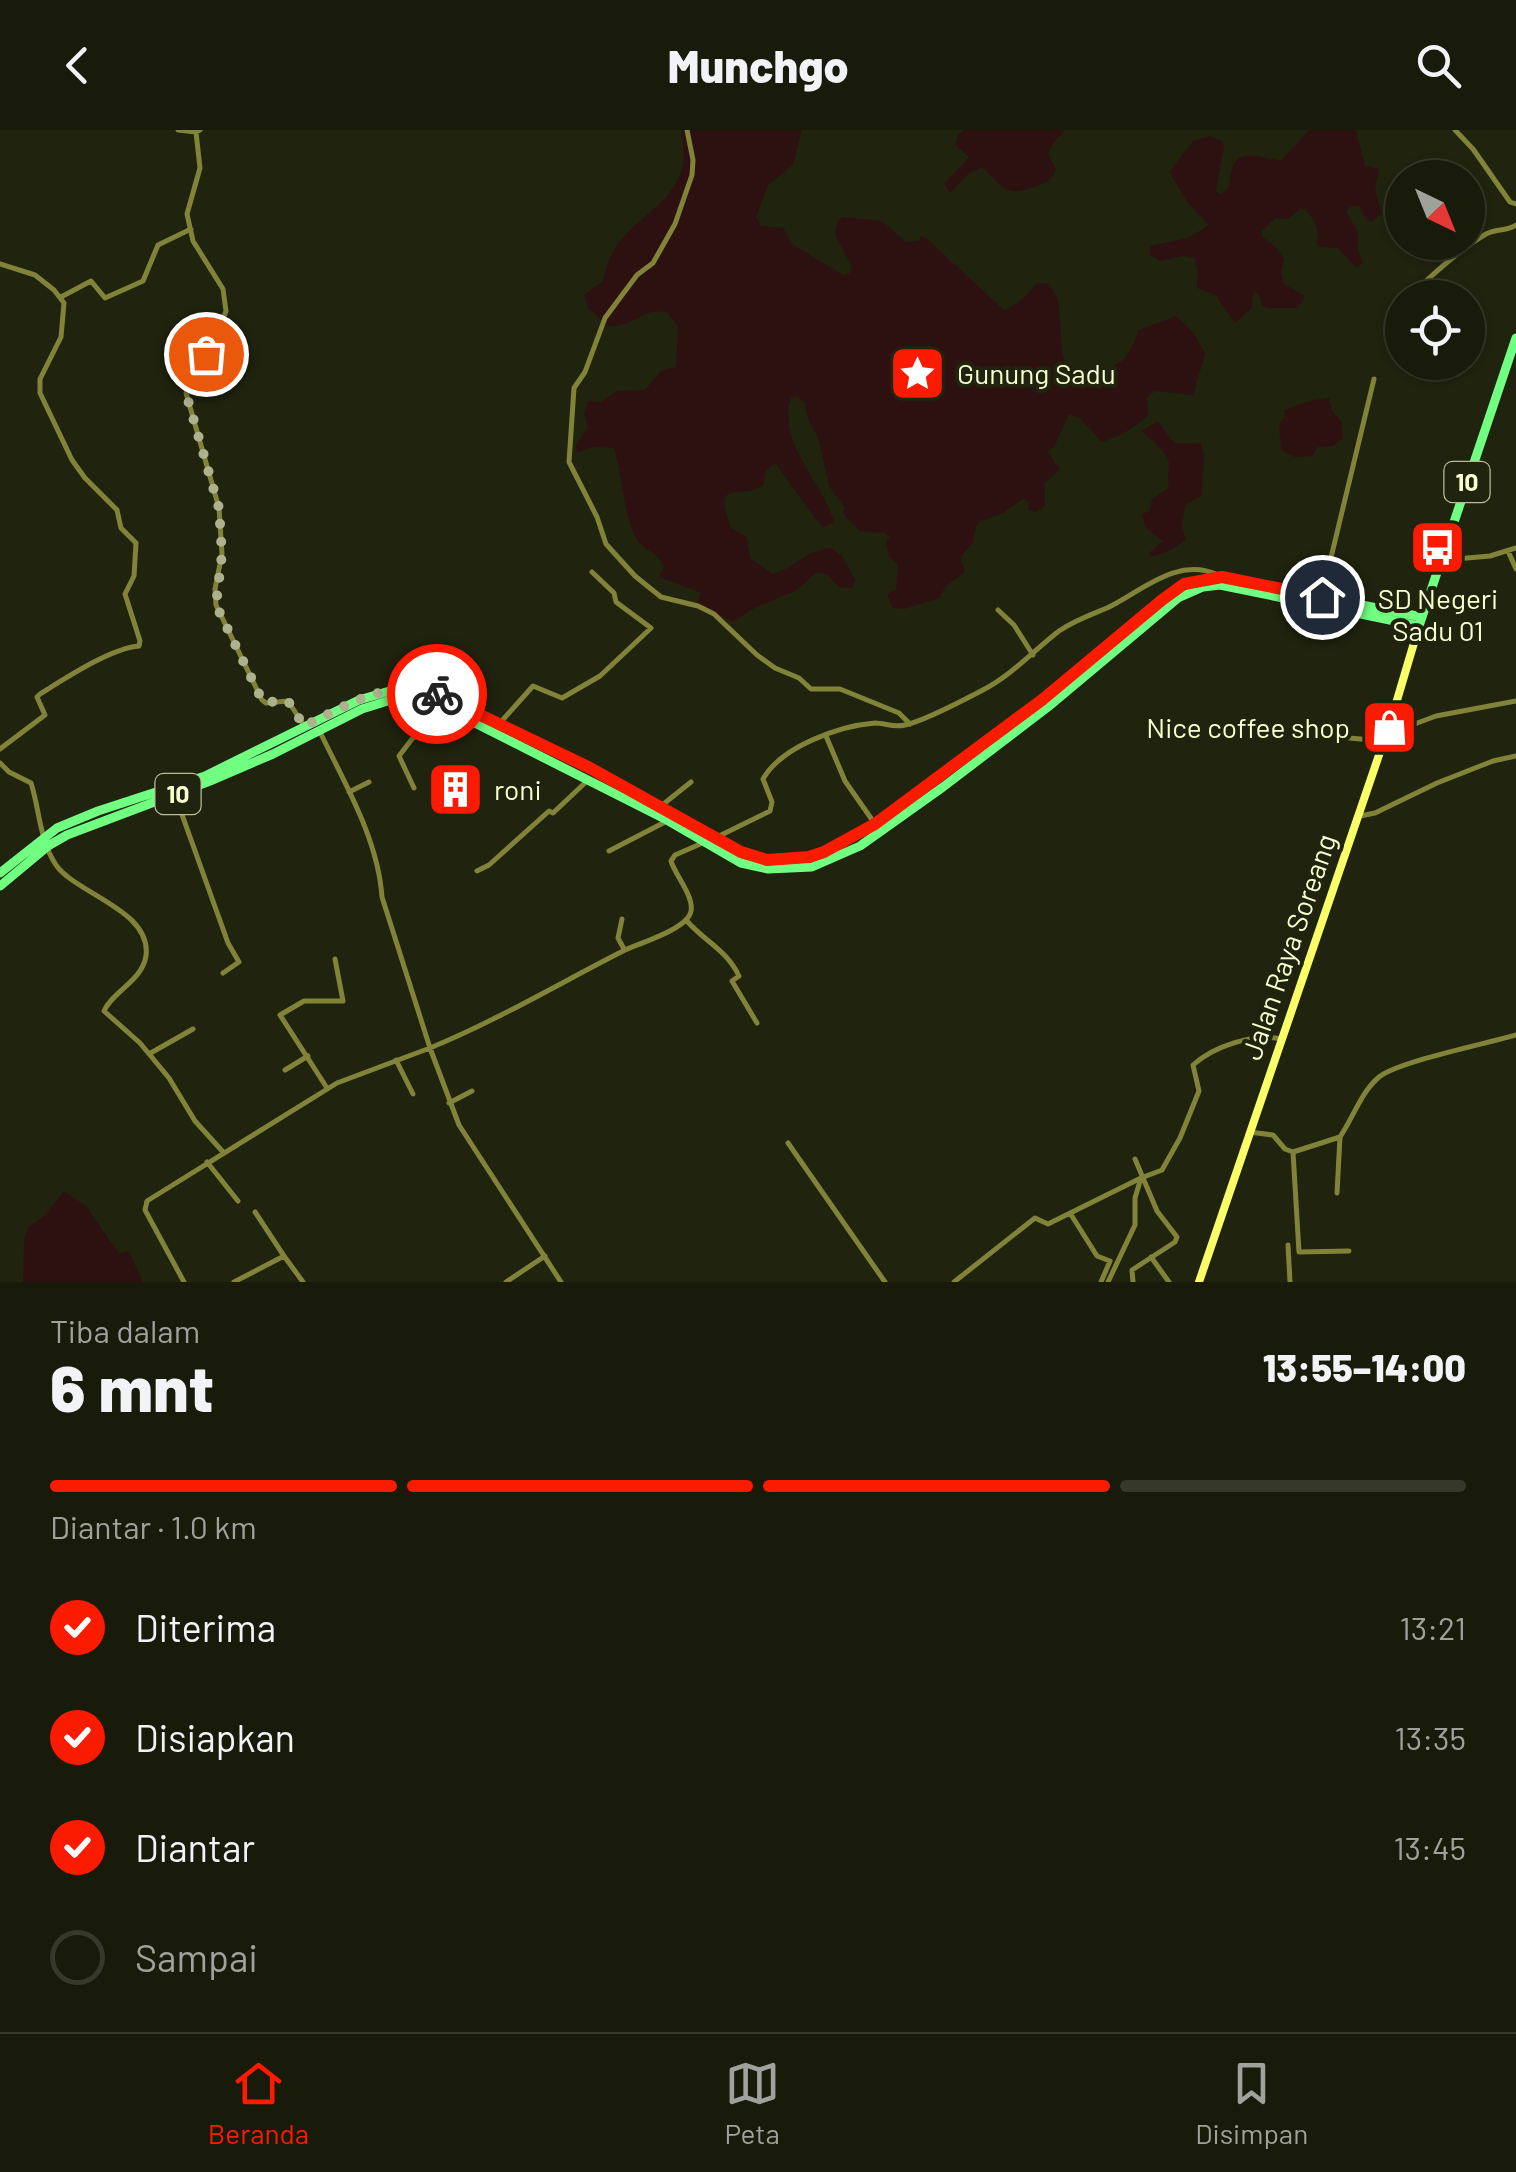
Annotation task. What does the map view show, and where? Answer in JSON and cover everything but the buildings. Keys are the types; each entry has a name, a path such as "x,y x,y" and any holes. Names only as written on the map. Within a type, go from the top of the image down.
{"highway":[{"name":"10","path":"1421,622 1516,338"},
{"name":"10","path":"0,886 57,828 205,776 306,730 360,700 403,687 436,694 753,856 789,860 824,852 875,824 1042,700 1177,588 1222,577 1421,622"},
{"name":"10","path":"0,873 46,842 273,754 306,730 319,729 362,709 407,695 426,698 452,711 667,820 742,863 768,869 812,867 845,853 944,787 1048,708 1178,598 1204,587 1220,586 1421,622"}],"main road":[{"name":"Jalan Raya Soreang","path":"1199,1282 1421,622"}],"street":[{"path":"178,130 198,131 200,168 187,208 190,229 226,297 223,323 188,382 186,393 219,508 222,554 216,605 262,700 288,701 306,730"},
{"path":"687,130 693,160 689,185 664,247 605,318 585,372 574,388 569,462 606,544 656,594 714,614 757,655 799,678 809,688 840,689 899,714 910,724"},
{"path":"1454,130 1473,148 1510,202 1516,204"},
{"path":"1427,280 1465,247 1489,232 1506,232 1516,224"},
{"path":"61,297 91,281 96,282 105,298 143,281 158,245 190,229"},
{"path":"0,264 26,270 61,297 65,310 61,338 40,379 40,392 78,468 117,510 122,528 136,542 134,576 125,594 140,641 138,646 95,663 40,694 45,715 0,748"},
{"path":"1321,597 1374,379"},
{"path":"1441,560 1465,560 1516,548"},
{"path":"1508,551 1516,569"},
{"path":"184,1282 145,1204 327,1088 481,1027 686,920 691,906 671,861 675,855 770,811 772,802 762,779 778,758 826,736 873,723 910,724 1002,680 1078,619 1110,606 1154,580 1194,568 1222,577"},
{"path":"498,725 534,686 562,698 590,683 651,628 616,602 614,593 592,572"},
{"path":"998,610 1033,655"},
{"path":"1392,717 1412,725 1436,716 1516,701"},
{"path":"414,788 399,756 412,739 452,711"},
{"path":"319,729 372,844 382,875 382,897 449,1103 477,1155 557,1280"},
{"path":"826,736 846,781 875,824"},
{"path":"1338,738 1383,741"},
{"path":"1357,817 1376,813 1493,761 1516,756"},
{"path":"0,762 9,772 31,783 37,822 63,874 112,904 142,937 146,953 140,971 103,1009 149,1054 195,1121 224,1153"},
{"path":"477,870 488,865 548,811 553,813 588,781"},
{"path":"348,792 369,782"},
{"path":"661,806 691,782"},
{"path":"175,795 228,943 238,960 238,964 223,973"},
{"path":"608,851 667,820"},
{"path":"622,920 618,938 624,950"},
{"path":"686,920 698,934 729,956 739,976 732,981 757,1023"},
{"path":"327,1088 280,1015 289,1006 304,1001 344,1000 335,960"},
{"path":"149,1054 193,1029"},
{"path":"1337,1193 1340,1137 1380,1076 1516,1035"},
{"path":"954,1282 1035,1218 1048,1224 1162,1170 1199,1091 1195,1061 1250,1039 1281,1039"},
{"path":"286,1070 308,1056"},
{"path":"396,1060 414,1094"},
{"path":"449,1103 472,1091"},
{"path":"1249,1132 1276,1137 1285,1149 1293,1152 1340,1137"},
{"path":"788,1143 885,1282"},
{"path":"1293,1152 1297,1249 1304,1254 1349,1251"},
{"path":"1132,1282 1130,1271 1177,1237 1157,1211 1135,1158"},
{"path":"207,1162 238,1201"},
{"path":"1104,1282 1136,1226 1135,1198 1143,1181"},
{"path":"255,1212 303,1282"},
{"path":"1070,1213 1097,1256 1110,1261 1104,1282"},
{"path":"1288,1245 1290,1282"},
{"path":"234,1282 284,1256"},
{"path":"506,1282 545,1256"},
{"path":"1151,1257 1168,1282"}],"shaded area":[{"path":"681,130 802,130 793,165 768,185 756,217 761,226 783,228 792,244 843,275 850,273 852,267 835,234 838,220 843,217 882,221 906,242 919,241 921,236 927,239 1005,311 1037,283 1050,284 1058,299 1063,358 1096,388 1101,389 1103,369 1127,356 1139,330 1176,316 1194,333 1205,354 1193,395 1155,391 1147,398 1148,415 1102,442 1080,418 1069,414 1054,447 1047,451 1060,469 1045,483 1045,506 1036,512 1028,510 1029,502 1024,498 1003,513 981,521 973,543 960,557 965,572 945,587 939,598 904,609 893,608 887,594 896,590 898,564 889,557 886,541 891,538 884,533 859,531 843,513 845,508 829,486 818,437 805,404 797,396 791,398 788,415 795,446 834,522 824,527 818,522 775,463 766,471 763,486 726,496 731,528 746,536 751,559 773,574 814,552 832,548 842,556 855,580 852,588 839,587 827,574 815,573 797,590 756,607 733,622 697,603 701,593 659,577 662,562 639,542 631,527 614,448 595,447 577,452 576,445 588,428 584,413 588,401 601,402 617,391 645,390 661,371 676,367 678,327 668,313 651,312 625,324 608,326 588,308 584,295 603,281 610,257 622,239 668,195 678,178 684,157"},
{"path":"964,130 1065,130 1048,154 1056,169 1045,182 1020,191 1007,190 982,167 968,174 950,193 944,184 969,157 955,145"},
{"path":"1309,130 1356,130 1365,166 1379,169 1375,188 1381,214 1371,222 1365,219 1359,205 1346,212 1358,232 1358,251 1363,263 1356,268 1338,248 1320,247 1315,223 1301,208 1288,219 1275,218 1262,231 1262,237 1277,248 1284,260 1284,284 1305,296 1298,308 1267,308 1258,293 1253,292 1252,308 1235,323 1215,295 1197,288 1195,259 1183,256 1160,261 1150,255 1150,246 1188,238 1209,225 1188,203 1169,172 1193,141 1209,136 1222,141 1216,191 1221,195 1230,186 1234,164 1239,159 1253,156 1281,161"},
{"path":"1329,398 1332,411 1342,422 1343,438 1333,446 1318,447 1312,456 1295,457 1281,450 1279,424 1285,417 1284,410"},
{"path":"1158,421 1174,443 1201,444 1204,457 1201,496 1185,505 1182,527 1186,540 1151,557 1149,553 1163,541 1145,527 1142,514 1150,511 1152,499 1169,488 1169,463 1162,450 1142,431"},
{"path":"64,1191 86,1206 119,1254 128,1250 143,1282 23,1282 28,1227 43,1217"}],"way so far":[{"path":"206,354 188,382 186,393 219,508 222,554 216,601 222,622 262,700 288,701 304,726 391,688 420,688 437,694"}],"place":[{"name":"Gunung Sadu","path":"918,374"},
{"name":"SD Negeri Sadu 01","path":"1438,548"},
{"name":"Nice coffee shop","path":"1389,728"},
{"name":"roni","path":"455,790"}],"route":[{"path":"437,694 590,768 741,852 767,860 789,860 824,852 875,824 938,780 1184,584 1222,577 1322,597"}]}
